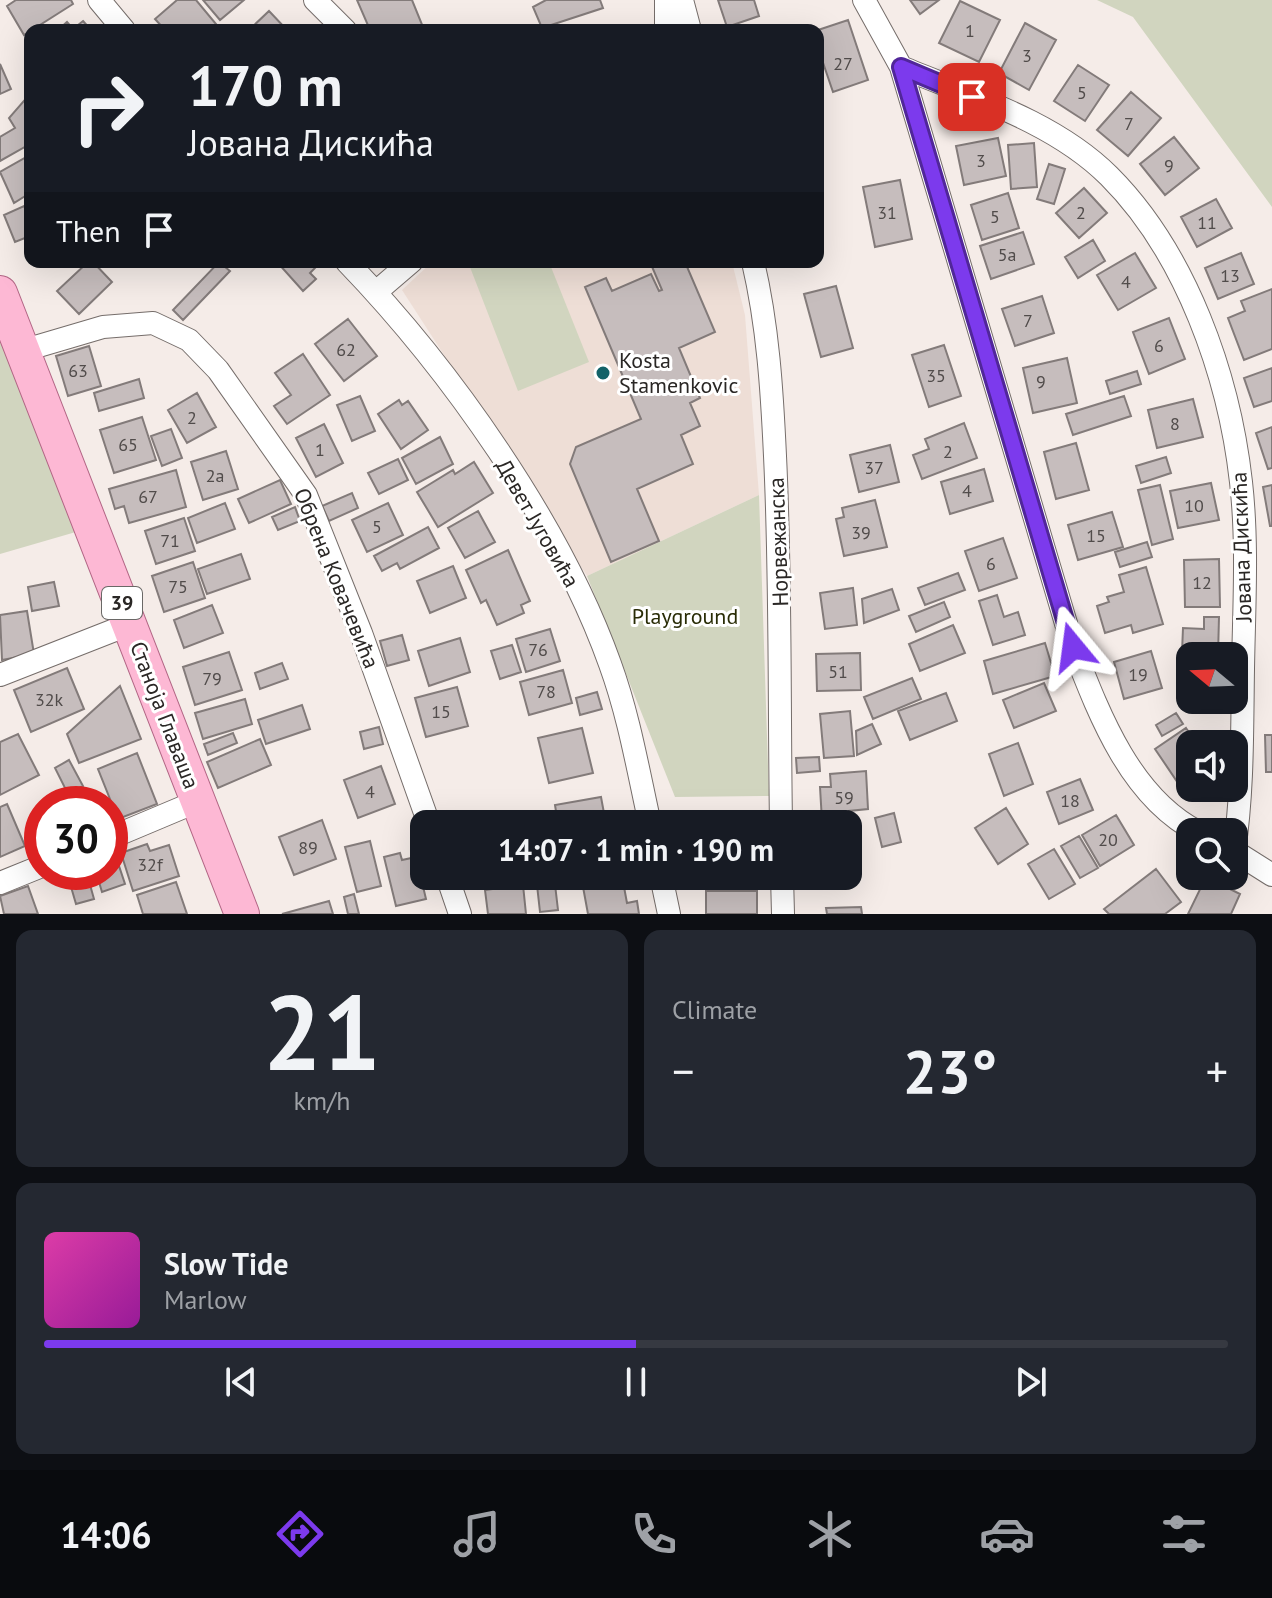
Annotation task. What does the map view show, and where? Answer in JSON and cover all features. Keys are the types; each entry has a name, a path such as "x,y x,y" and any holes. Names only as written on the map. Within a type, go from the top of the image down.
{"main road":[{"name":"Станоја Главаша","path":"0,293 25,350 242,914"}],"street":[{"path":"99,0 119,24"},
{"path":"315,0 339,24"},
{"path":"666,0 666,24"},
{"path":"682,0 688,24"},
{"path":"864,0 901,67 1073,647 1094,701 1147,792 1176,818"},
{"name":"Јована Дискића","path":"901,67 1020,117 1085,156 1108,175 1166,252 1206,337 1232,425 1244,529 1243,686 1236,818"},
{"name":"Девет Југовића","path":"353,268 434,363 486,436 539,519 576,587 610,663 628,722 647,810"},
{"path":"376,292 404,268"},
{"name":"Норвежанска","path":"754,268 764,306 771,375 780,549 781,810"},
{"name":"Обрена Ковачевића","path":"25,350 103,327 153,323 189,340 218,370 306,495 361,633 424,810"},
{"path":"0,675 130,624"},
{"path":"128,830 198,801"},
{"path":"1248,860 1272,875"},
{"path":"0,883 24,873"},
{"path":"452,890 460,914"},
{"path":"664,890 669,914"},
{"path":"782,890 783,914"}],"shaded area":[{"name":"Kosta Stamenkovic","path":"426,268 733,268 745,315 759,495 587,576 402,290"}],"green space":[{"path":"1097,0 1272,0 1272,207 1133,17"},
{"path":"470,268 551,268 589,362 518,391"},
{"path":"0,297 93,527 0,554"},
{"name":"Playground","path":"759,495 769,796 675,797 587,576"}],"building":[{"path":"16,0 71,0 73,4 41,24 24,24 24,35 7,6"},
{"path":"177,0 196,0 216,24 160,24 155,19"},
{"path":"203,0 244,0 220,20"},
{"path":"357,0 412,0 422,24 367,24"},
{"path":"546,0 600,0 603,8 554,24 540,24 533,7"},
{"path":"718,0 754,0 759,16 726,24"},
{"path":"910,0 939,0 920,14"},
{"path":"960,1 1000,20 979,62 939,43"},
{"path":"269,11 281,24 255,24"},
{"path":"848,20 868,80 833,92 824,66 824,28"},
{"path":"1025,23 1056,40 1029,90 999,73"},
{"path":"0,64 11,89 0,94"},
{"path":"1078,65 1109,85 1085,121 1054,101"},
{"path":"1131,92 1161,118 1128,156 1097,130"},
{"path":"24,101 24,147 0,161 0,137 15,128 9,118"},
{"path":"1174,137 1199,168 1165,195 1140,164"},
{"path":"998,138 1006,176 964,185 956,146"},
{"path":"1034,143 1037,187 1011,189 1008,145"},
{"path":"24,158 24,197 14,203 0,172"},
{"path":"1049,164 1065,169 1054,204 1037,199"},
{"path":"900,180 912,239 875,247 863,187"},
{"path":"1084,188 1107,213 1079,238 1056,213"},
{"path":"1008,193 1019,228 982,240 971,205"},
{"path":"1216,199 1232,228 1197,247 1181,217"},
{"path":"24,206 24,238 15,242 4,215"},
{"path":"1023,232 1034,264 991,279 980,246"},
{"path":"1093,240 1105,261 1078,278 1065,257"},
{"path":"1135,253 1156,288 1118,310 1097,275"},
{"path":"1241,253 1254,284 1218,299 1205,268"},
{"path":"82,268 99,268 112,282 79,314 57,291"},
{"path":"213,268 230,271 183,320 173,310"},
{"path":"282,268 315,268 310,273 316,279 303,291"},
{"path":"653,268 688,268 715,332 679,348 700,398 690,403 700,426 681,435 693,464 637,489 659,541 611,562 570,464 576,447 641,419 585,287 606,278 612,291 651,274 659,291 662,290"},
{"path":"836,286 853,348 821,357 804,294"},
{"path":"1272,289 1272,349 1244,360 1228,318 1245,311 1241,301"},
{"path":"1042,296 1054,333 1015,346 1002,309"},
{"path":"1169,318 1185,359 1149,374 1133,332"},
{"path":"348,319 377,356 344,381 315,344"},
{"path":"944,345 961,396 929,407 912,355"},
{"path":"89,346 101,386 68,396 56,356"},
{"path":"303,354 330,395 287,424 274,406 291,395 275,373"},
{"path":"1067,358 1077,403 1033,413 1023,368"},
{"path":"1272,368 1272,401 1254,407 1244,378"},
{"path":"1137,371 1141,384 1110,394 1106,381"},
{"path":"139,379 144,398 99,411 94,393"},
{"path":"197,393 216,427 187,443 168,410"},
{"path":"360,396 375,431 352,441 337,405"},
{"path":"1124,396 1131,416 1073,435 1066,414"},
{"path":"1193,399 1203,437 1157,448 1148,410"},
{"path":"399,400 402,405 408,401 428,430 401,449 378,414"},
{"path":"142,417 156,460 114,473 100,430"},
{"path":"964,423 977,458 922,479 913,455 929,449 925,439"},
{"path":"324,424 343,463 316,477 296,438"},
{"path":"1272,427 1272,468 1268,469 1256,433"},
{"path":"171,429 182,458 162,466 151,436"},
{"path":"440,437 453,464 416,484 402,458"},
{"path":"1076,443 1089,490 1056,499 1044,452"},
{"path":"890,445 899,482 859,492 850,455"},
{"path":"226,451 238,489 203,500 191,462"},
{"path":"1166,457 1171,473 1141,483 1136,466"},
{"path":"398,459 408,480 379,494 368,473"},
{"path":"474,462 493,493 438,527 417,492 453,470 455,474"},
{"path":"984,469 993,501 950,514 941,482"},
{"path":"176,470 186,507 129,523 124,506 115,509 109,489"},
{"path":"280,480 291,504 249,523 238,499"},
{"path":"1211,483 1219,520 1178,528 1170,491"},
{"path":"1160,485 1173,539 1152,545 1138,490"},
{"path":"1272,485 1272,526 1270,526 1263,487"},
{"path":"352,493 358,508 329,521 322,506"},
{"path":"875,500 887,547 844,556 836,519 844,517 842,508"},
{"path":"225,503 235,529 197,543 188,518"},
{"path":"388,503 403,535 367,552 352,520"},
{"path":"295,507 300,521 278,530 272,517"},
{"path":"478,511 495,542 465,558 448,528"},
{"path":"1112,512 1123,547 1078,560 1068,525"},
{"path":"184,518 195,551 156,564 145,531"},
{"path":"428,527 439,548 400,569 397,563 382,571 374,556"},
{"path":"1003,538 1017,578 979,591 965,551"},
{"path":"1147,542 1152,557 1120,567 1115,552"},
{"path":"508,550 530,601 521,605 524,613 497,625 486,600 481,603 466,570"},
{"path":"241,554 250,579 207,594 198,569"},
{"path":"1219,559 1220,607 1185,607 1184,560"},
{"path":"193,562 205,598 164,612 152,576"},
{"path":"453,566 466,598 430,613 417,581"},
{"path":"1146,567 1163,624 1133,633 1131,625 1105,633 1097,606 1109,602 1107,597 1124,592 1119,575"},
{"path":"958,573 965,590 925,605 918,588"},
{"path":"54,582 59,606 32,611 28,587"},
{"path":"853,588 857,625 825,629 820,593"},
{"path":"892,589 899,610 864,623 862,599"},
{"path":"997,595 1004,617 1018,612 1025,635 993,645 979,601"},
{"path":"944,602 950,617 916,632 909,616"},
{"path":"212,605 223,633 184,648 174,620"},
{"path":"27,611 34,654 2,660 0,615"},
{"path":"1204,617 1219,617 1218,642 1182,642 1183,628 1204,629"},
{"path":"953,625 965,653 920,671 909,644"},
{"path":"550,629 560,661 526,672 516,639"},
{"path":"402,635 409,660 387,666 380,641"},
{"path":"460,638 470,672 429,686 418,651"},
{"path":"1045,643 1055,676 993,694 984,661"},
{"path":"512,645 521,672 500,679 491,651"},
{"path":"1151,651 1162,688 1124,699 1114,662"},
{"path":"229,652 242,690 195,705 183,667"},
{"path":"860,653 861,690 817,691 816,654"},
{"path":"282,663 288,679 260,689 255,673"},
{"path":"67,668 84,709 31,732 14,690"},
{"path":"563,670 572,703 529,715 520,682"},
{"path":"912,678 921,699 873,719 864,697"},
{"path":"1044,683 1056,711 1014,728 1003,700"},
{"path":"120,686 141,739 79,763 67,734"},
{"path":"457,687 468,726 426,737 415,698"},
{"path":"597,692 602,709 580,715 576,698"},
{"path":"946,693 957,721 910,740 898,711"},
{"path":"245,699 252,724 203,739 195,713"},
{"path":"302,705 310,729 266,744 258,720"},
{"path":"850,711 854,756 824,758 820,714"},
{"path":"1176,713 1183,724 1162,736 1156,725"},
{"path":"872,724 881,744 857,755 856,731"},
{"path":"379,727 383,744 364,749 360,732"},
{"path":"582,728 593,773 549,783 538,738"},
{"path":"233,733 237,743 208,755 204,744"},
{"path":"18,734 39,775 0,795 0,742"},
{"path":"1176,735 1176,780 1155,749"},
{"path":"1265,735 1272,735 1272,772 1266,772"},
{"path":"260,739 271,765 218,788 207,762"},
{"path":"1018,743 1033,784 1004,796 989,754"},
{"path":"137,753 157,804 128,815 128,786 105,786 98,769"},
{"path":"819,757 820,771 797,773 796,758"},
{"path":"69,760 83,786 64,786 55,768"},
{"path":"381,766 395,804 358,818 344,780"},
{"path":"866,771 868,809 821,810 820,787 831,787 830,774"},
{"path":"1080,779 1093,810 1059,824 1047,792"},
{"path":"601,797 603,810 556,810 555,805"},
{"path":"7,804 24,846 0,857 0,807"},
{"path":"1006,808 1028,844 998,864 975,828"},
{"path":"894,813 901,842 882,847 875,818"},
{"path":"1116,815 1134,845 1100,866 1082,835"},
{"path":"322,820 336,859 294,875 279,837"},
{"path":"1079,836 1098,868 1080,878 1061,846"},
{"path":"370,841 381,886 357,892 345,847"},
{"path":"147,844 150,851 169,845 179,876 133,891 128,875 128,851"},
{"path":"1054,849 1075,884 1049,899 1028,864"},
{"path":"400,853 402,860 410,858 410,890 424,890 426,899 396,906 384,857"},
{"path":"1156,869 1181,902 1165,914 1109,914 1104,909"},
{"path":"176,882 187,914 143,914 137,895"},
{"path":"24,887 29,890 38,914 4,914 0,896"},
{"path":"72,890 91,890 94,899 76,904"},
{"path":"485,890 524,890 526,914 488,914"},
{"path":"538,890 556,890 558,910 540,912"},
{"path":"584,890 625,890 627,903 637,901 639,914 588,914"},
{"path":"1200,890 1232,890 1240,894 1231,914 1188,914"},
{"path":"706,891 757,891 757,914 706,914"},
{"path":"354,894 359,914 348,914 344,897"},
{"path":"329,901 333,914 282,914"},
{"path":"861,907 862,914 827,914 826,908"}],"place":[{"name":"Kosta Stamenkovic","path":"603,373"}],"route":[{"path":"972,97 901,67 1073,647"}]}
